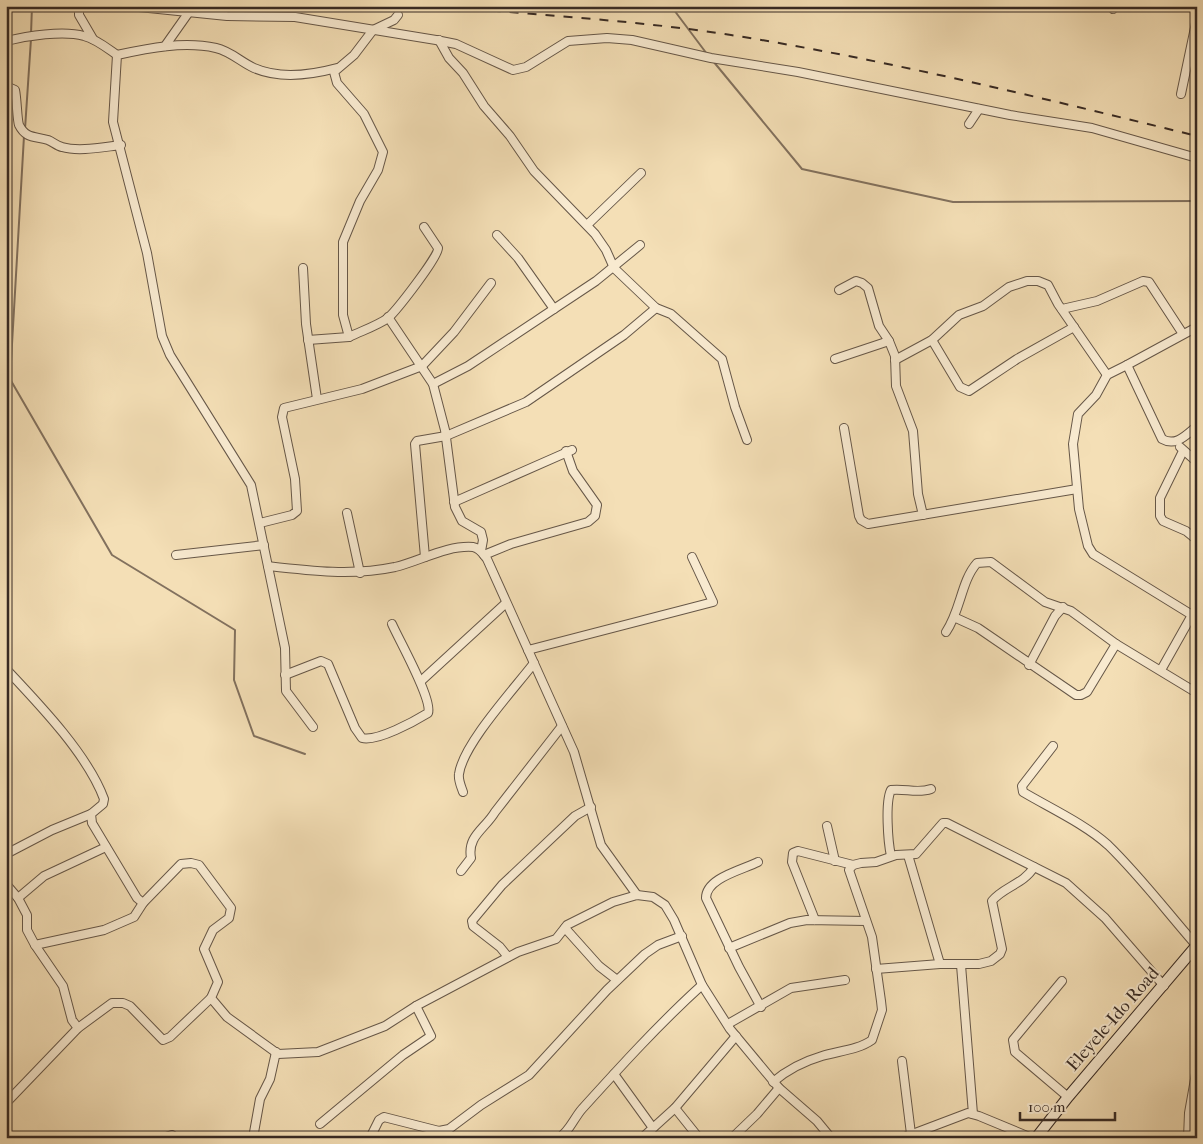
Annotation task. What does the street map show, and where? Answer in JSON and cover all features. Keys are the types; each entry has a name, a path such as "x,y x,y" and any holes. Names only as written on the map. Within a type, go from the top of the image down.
{"main road":[{"name":"Eleyele-Ido Road","path":"1034,1138 1138,1012 1164,986 1197,945"}],"street":[{"path":"79,6 79,15 93,39"},
{"path":"129,6 227,16 295,17 439,40 456,44 513,70 526,67 568,41 607,38 632,40 711,58 798,72 979,109 1092,128 1197,158"},
{"path":"165,46 189,12"},
{"path":"6,41 26,36 74,34 93,39 117,55 165,46 216,48 254,68 273,73 316,74 336,68 354,55 373,30 394,20 398,15"},
{"path":"1181,94 1197,18"},
{"path":"439,40 484,106 510,136 534,171 587,225 606,250 614,268 656,308 671,314 722,359 735,407 747,440"},
{"path":"117,55 113,122 121,145 151,270 166,346 208,419 251,485 286,648 286,691 312,727"},
{"path":"336,68 334,77 337,83 364,114 383,152 378,170 360,201 343,242 343,315 349,337"},
{"path":"6,86 15,90 18,105 18,122 24,133 32,138 47,140 61,147 71,148 121,145"},
{"path":"969,124 979,109"},
{"path":"587,225 640,173"},
{"path":"308,340 349,337 388,318 416,286 439,251 424,227"},
{"path":"497,235 518,258 554,309"},
{"path":"433,384 468,366 554,309 614,268 640,245"},
{"path":"304,268 308,340 317,399"},
{"path":"839,290 856,281 862,283 872,300 879,326 889,342 895,360 896,386 913,431 918,494 923,514"},
{"path":"1062,309 1097,301 1144,281 1149,282 1183,334"},
{"path":"895,360 932,340 959,315 983,306 1009,287 1020,283 1045,282 1107,375"},
{"path":"260,523 292,515 297,511 295,479 282,412 288,406 362,389 422,366 454,332 491,283"},
{"path":"425,558 421,493 414,447 417,442 446,436 500,414 544,392 624,335 656,308"},
{"path":"388,318 433,384 446,436 454,502 460,519 481,532 483,540 482,553 528,650 576,759 603,848 637,895"},
{"path":"932,340 960,387 969,391 1017,359 1074,326"},
{"path":"1192,615 1092,554 1088,546 1079,509 1073,444 1078,414 1096,395 1107,375 1197,327"},
{"path":"835,359 889,342"},
{"path":"1127,365 1158,433 1167,441 1176,442 1197,426"},
{"path":"844,428 861,520 868,524 1077,489"},
{"path":"1176,442 1183,451 1197,462"},
{"path":"268,566 360,573 396,566 460,548 472,547 482,553 588,522 595,516 597,505 588,488 574,471 569,450 454,502"},
{"path":"1183,451 1160,498 1160,516 1163,521 1186,531 1197,540"},
{"path":"347,513 360,573"},
{"path":"176,555 264,545"},
{"path":"528,650 713,602 692,557"},
{"path":"946,632 956,618 970,571 977,563 985,562 1001,568 1045,602 1063,607 1116,644 1197,693"},
{"path":"420,681 506,603"},
{"path":"1029,665 1052,622 1063,607"},
{"path":"1161,670 1197,608"},
{"path":"956,618 978,628 1029,665 1076,695 1081,696 1087,692 1116,644"},
{"path":"285,675 321,661 328,664 355,728 362,738 367,739 413,723 428,713 429,708 420,681 392,624"},
{"path":"463,792 458,777 466,755 495,711 534,664"},
{"path":"6,669 52,720 89,767 104,799 103,804 91,814 7,851"},
{"path":"461,871 471,858 470,848 474,836 488,824 495,812 562,726"},
{"path":"1053,746 1022,786 1023,792 1108,845 1151,890 1160,905 1197,945"},
{"path":"891,856 888,844 887,798 891,790 901,789 921,793 931,789"},
{"path":"508,957 496,944 473,926 472,921 502,885 575,816 591,807"},
{"path":"91,814 92,824 137,898 143,903"},
{"path":"816,920 791,856 798,852 853,865 876,862 891,856 918,853 939,825 947,823 1066,883 1098,913 1164,986"},
{"path":"827,826 835,860"},
{"path":"18,898 44,876 106,847"},
{"path":"908,855 940,964"},
{"path":"758,862 711,884 706,893 709,908 761,1006"},
{"path":"6,1103 78,1028 117,1002 134,1010 160,1038 166,1039 211,998 218,982 204,949 213,930 229,918 231,908 199,865 191,863 181,864 143,903 134,917 104,930 34,945"},
{"path":"732,1138 757,1114 783,1073 822,1056 856,1047 872,1040 882,1010 872,937 848,875 850,867 853,865"},
{"path":"876,969 940,964 961,965 992,961 1000,954 1002,943 992,901 1024,879 1034,867"},
{"path":"6,884 18,898 27,915 27,930 34,945 63,986 72,1020 78,1028"},
{"path":"211,998 227,1017 276,1052 318,1052 385,1026 416,1006 508,957 556,939 565,928 613,902 637,895 653,897 665,905 682,936 702,985 736,1036 776,1085 817,1121 831,1138"},
{"path":"729,948 780,926 816,920 866,921"},
{"path":"565,928 599,966 617,980"},
{"path":"370,1138 379,1120 384,1117 439,1131 449,1129 481,1105 529,1075 617,980 653,948 682,936"},
{"path":"961,965 973,1114"},
{"path":"728,1024 791,988 844,980"},
{"path":"1062,981 1013,1040 1015,1052 1068,1097"},
{"path":"558,1138 566,1132 575,1118 614,1074 702,985"},
{"path":"320,1124 402,1054 431,1036 416,1006"},
{"path":"642,1138 675,1108 736,1036"},
{"path":"253,1138 260,1099 270,1079 276,1052"},
{"path":"902,1061 911,1134"},
{"path":"1188,1138 1189,1113 1197,1068"},
{"path":"614,1074 653,1128"},
{"path":"675,1108 699,1138"},
{"path":"902,1138 959,1115 973,1114 1034,1138"},
{"path":"163,1138 172,1135 176,1138"}],"waterway":[{"path":"31,34 32,6"},
{"path":"671,6 707,54"},
{"path":"25,129 31,39"},
{"path":"713,61 802,169 953,202 1197,201"},
{"path":"24,136 10,379 112,555 235,630 234,680 254,736 305,754"}],"railway":[{"path":"438,6 658,25 790,45 907,68 1197,136"}]}
